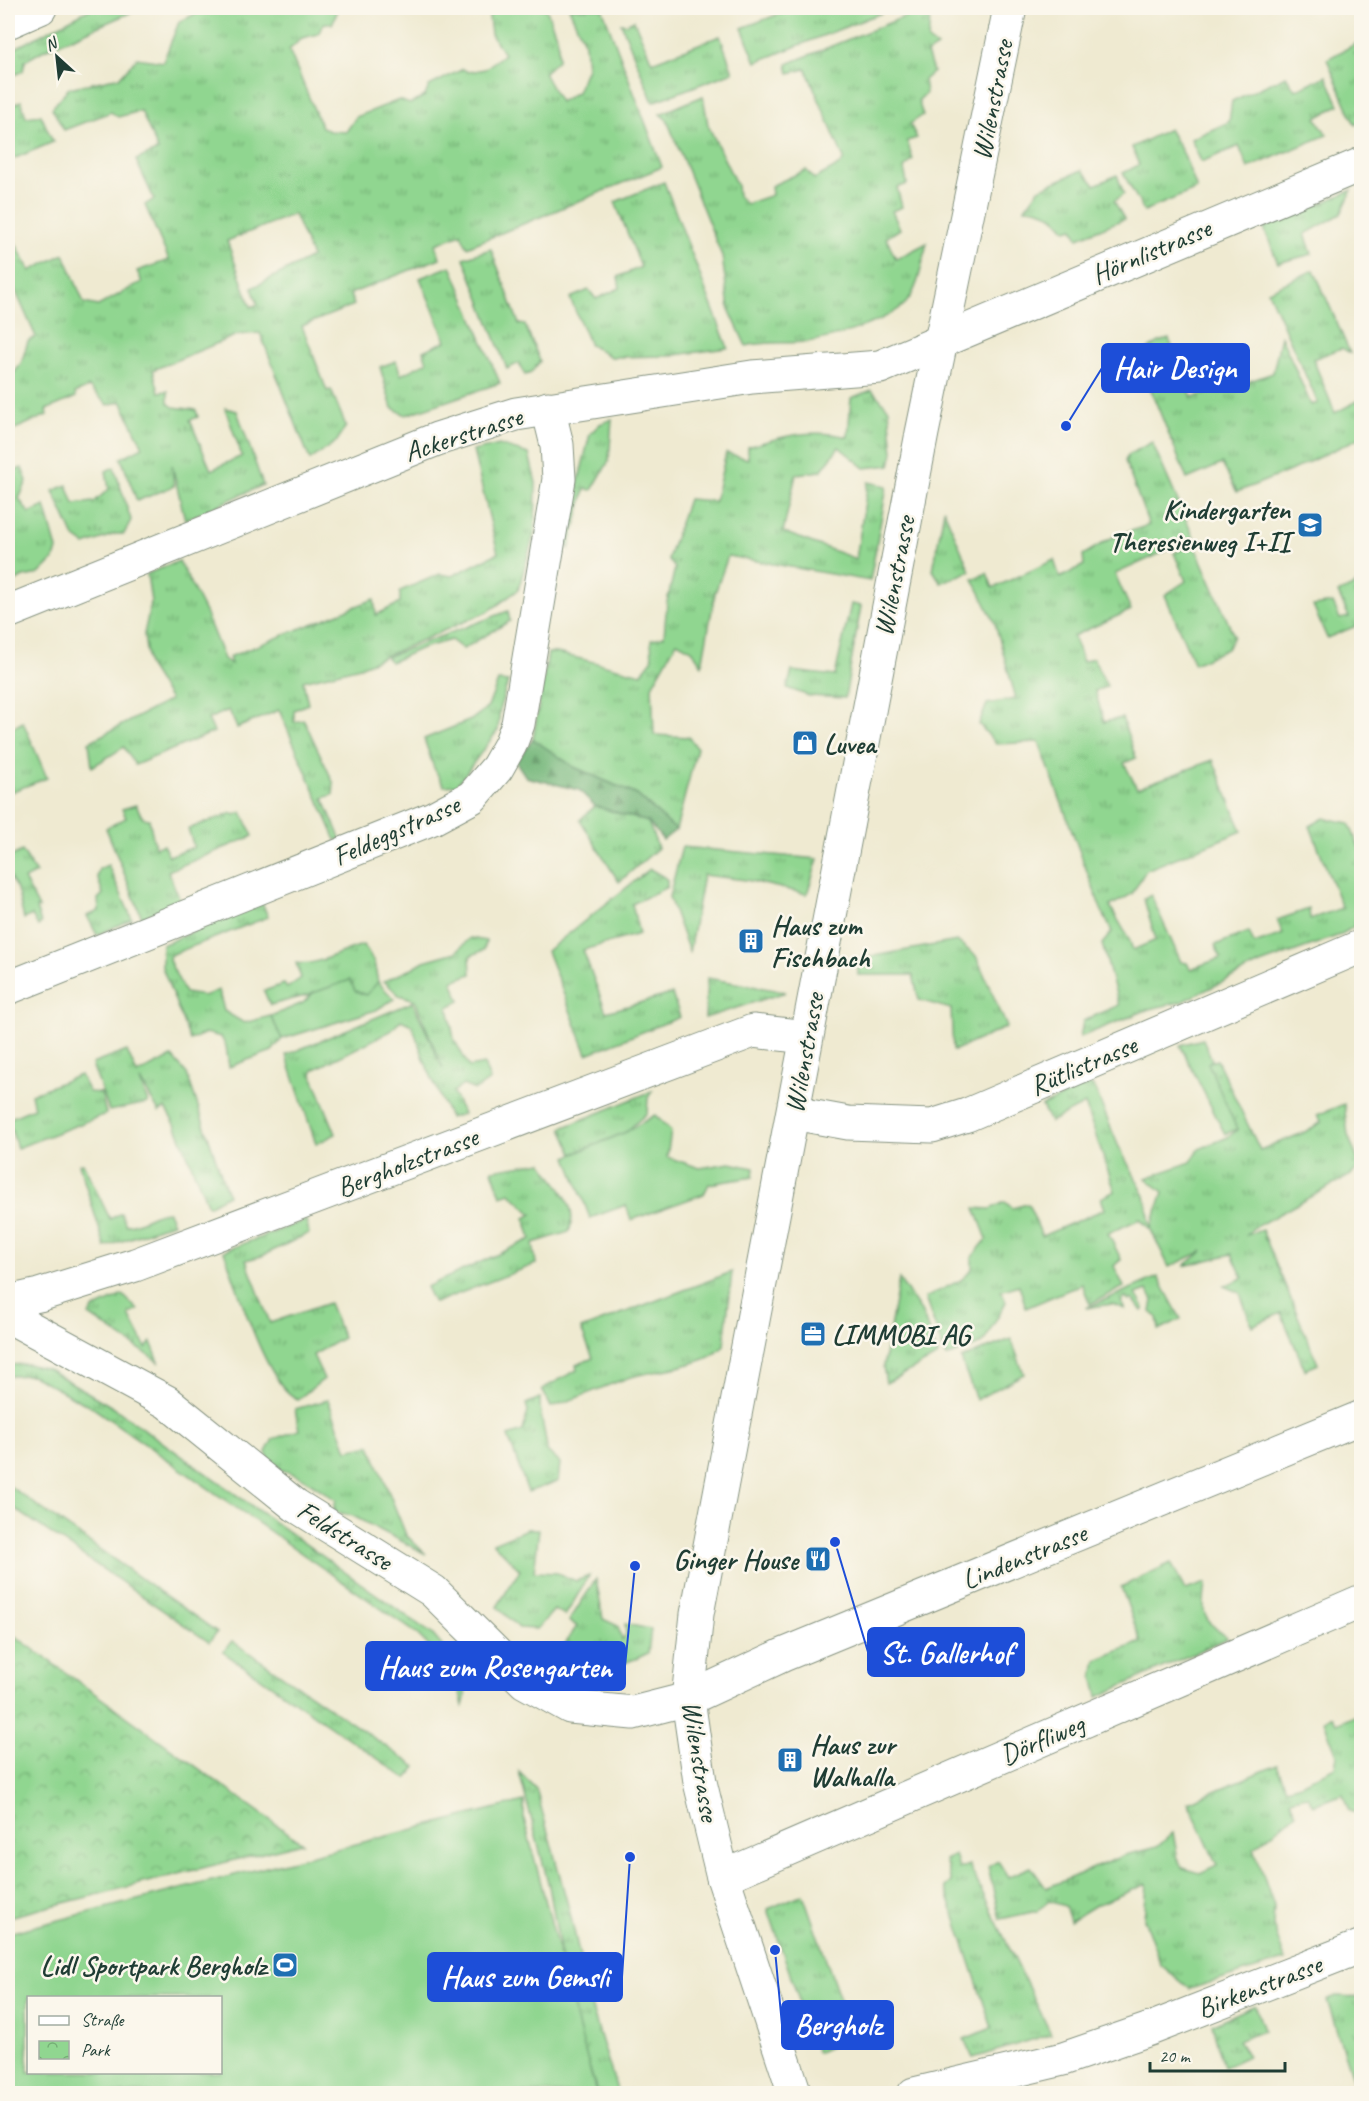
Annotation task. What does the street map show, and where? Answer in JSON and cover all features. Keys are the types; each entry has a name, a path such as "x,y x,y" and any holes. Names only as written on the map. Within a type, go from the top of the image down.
{"street":[{"path":"8,22 40,8"},
{"name":"Wilenstrasse","path":"795,2094 723,1877 700,1782 688,1699 697,1614 806,1037 912,481 1010,8"},
{"name":"Hörnlistrasse","path":"942,343 1095,274 1362,164"},
{"name":"Ackerstrasse","path":"8,612 437,439 516,414 752,377 880,367 942,343"},
{"name":"Feldeggstrasse","path":"8,988 433,818 472,797 484,785 506,753 518,724 559,479 557,445 548,408"},
{"name":"Rütlistrasse","path":"793,1113 848,1123 932,1126 967,1115 1362,946"},
{"name":"Bergholzstrasse","path":"8,1302 39,1295 135,1265 753,1031 806,1037"},
{"name":"Feldstrasse","path":"8,1316 167,1402 295,1505 433,1591 525,1682 570,1707 633,1713 688,1699"},
{"name":"Lindenstrasse","path":"688,1699 783,1655 1362,1417"},
{"name":"Dörfliweg","path":"723,1877 1362,1601"},
{"name":"Birkenstrasse","path":"914,2094 1063,2059 1150,2029 1362,1946"}],"green space":[{"path":"92,8 141,8 44,50 25,61 23,71 8,78 8,52"},
{"path":"207,8 339,8 332,24 324,23 318,34 302,38 289,50 321,126 329,131 346,132 356,117 399,100 410,104 425,96 429,86 463,69 468,72 485,69 504,54 491,34 488,8 546,8 558,41 558,60 544,73 560,102 577,92 587,68 585,44 569,8 602,8 662,167 467,247 461,234 436,244 440,258 350,294 354,305 302,326 327,391 331,390 346,426 337,441 310,460 260,333 237,335 153,370 159,392 168,391 168,403 173,407 196,410 198,417 190,420 211,470 242,456 225,408 237,411 263,485 185,520 172,465 174,486 137,501 121,458 143,447 121,401 108,405 89,387 75,393 76,397 46,410 47,415 8,432 8,381 21,364 28,341 36,337 8,274 8,229 30,271 64,254 84,303 98,306 142,282 137,271 169,260 145,205 154,199 136,160 158,150 141,111 118,117 111,112 64,130 52,108 69,88 120,77 137,58 163,62 179,22","holes":["294,214 312,257 252,288 258,304 251,307 227,241"]},
{"path":"795,8 879,8 881,13 756,62 742,28"},
{"path":"926,8 930,18 928,40 937,47 927,53 933,72 924,80 926,93 918,101 923,115 910,124 917,138 907,141 913,160 904,168 907,184 897,188 902,207 892,211 900,229 886,238 896,259 927,243 914,291 905,304 896,311 872,323 843,333 806,342 746,346 729,309 722,256 667,120 660,114 703,96 708,125 737,186 738,196 746,204 772,195 771,186 806,170 814,179 840,165 844,159 806,69 789,73 787,64"},
{"path":"634,20 652,62 720,36 733,72 653,102 621,23 626,24"},
{"path":"1361,41 1361,122 1355,125 1327,59"},
{"path":"1286,76 1295,90 1326,76 1339,105 1316,118 1327,135 1248,168 1239,146 1201,162 1191,139 1229,122 1232,101"},
{"path":"21,101 26,117 41,115 53,142 8,161 8,107"},
{"path":"1169,129 1183,153 1197,189 1144,211 1123,173 1139,165 1132,147"},
{"path":"1082,170 1095,185 1117,175 1124,194 1114,201 1124,219 1078,238 1073,228 1066,230 1048,214 1025,208 1039,189"},
{"path":"664,182 728,348 667,356 611,357 590,345 570,298 589,290 596,299 620,288 618,277 641,267 615,202"},
{"path":"1352,190 1341,214 1305,234 1312,254 1278,263 1264,228"},
{"path":"491,249 519,324 525,325 540,361 531,373 525,375 519,363 507,369 464,258"},
{"path":"451,266 500,383 406,415 392,408 380,367 396,361 401,375 427,362 423,351 446,341 420,278"},
{"path":"1314,270 1350,353 1342,348 1313,359 1335,413 1361,399 1361,437 1290,471 1237,492 1222,464 1187,479 1137,356 1159,342 1169,339 1192,397 1227,389 1273,373 1281,336 1311,405 1318,403 1268,291"},
{"path":"872,390 889,409 893,453 890,465 865,468 839,447 821,471 796,474 783,532 856,559 868,482 887,486 870,581 728,556 715,593 702,665 692,650 677,642 652,686 654,735 689,737 697,748 676,830 637,795 574,767 533,739 548,653 557,653 641,674 652,660 651,640 664,636 667,602 675,568 668,559 688,499 715,501 726,453 748,459 748,447 798,434 822,433 848,437 851,398"},
{"path":"612,419 609,461 592,490 585,489 569,549 564,541 590,434 600,424"},
{"path":"1152,442 1194,538 1115,574 1131,610 1073,636 1083,662 1093,658 1107,686 1095,691 1104,722 1122,718 1136,758 1124,763 1137,788 1213,760 1242,831 1146,870 1132,894 1110,906 1133,950 1156,940 1144,899 1151,895 1181,962 1187,963 1190,969 1221,958 1215,945 1249,932 1254,944 1283,934 1277,920 1309,909 1310,919 1342,908 1310,826 1324,818 1349,823 1361,852 1361,922 1340,935 1260,964 1181,1002 1149,1009 1080,1037 1083,1021 1119,1005 1102,944 1112,932 1101,909 1039,742 996,744 979,724 987,704 1016,699 995,623 973,579 987,573 993,588 1054,560 1060,578 1084,565 1083,555 1113,537 1149,525 1125,461 1128,455"},
{"path":"499,445 529,454 536,483 535,531 518,590 489,611 360,667 303,681 308,704 294,710 294,722 304,720 334,784 333,795 323,798 341,840 336,840 279,710 237,728 229,710 208,719 214,732 135,765 124,747 92,767 89,742 170,700 148,665 144,634 151,602 147,574 179,561 205,612 224,659 231,664 229,657 374,599 376,615 400,603 400,591 440,574 452,576 498,553 473,451"},
{"path":"114,467 131,520 124,534 115,534 85,545 74,537 53,491 67,485 74,504 94,502 109,489 106,471"},
{"path":"22,468 27,481 19,499 29,513 45,506 57,549 54,559 39,574 23,577 8,586 8,473"},
{"path":"944,510 970,571 941,583 933,570"},
{"path":"1194,544 1234,636 1227,649 1194,664 1165,595 1186,581 1174,553"},
{"path":"1361,582 1361,624 1327,638 1313,606 1333,603 1340,619 1349,617 1338,593"},
{"path":"851,604 861,606 845,698 809,696 787,688 792,671 835,676"},
{"path":"508,611 510,621 463,649 451,640 422,648 391,662 386,657"},
{"path":"498,681 508,682 500,707 498,730 457,785 444,786 434,768 424,739 471,720 488,707"},
{"path":"23,722 47,778 8,793 8,730"},
{"path":"533,739 574,767 637,795 676,830 663,840 648,822 595,806 579,790 526,777 516,762"},
{"path":"136,805 143,818 149,819 155,847 163,845 169,856 194,847 188,829 232,813 235,815 242,812 253,836 168,871 182,905 161,909 142,918 106,828 126,818 122,809"},
{"path":"595,806 648,822 658,848 619,882 580,820"},
{"path":"682,847 818,859 807,894 746,880 703,875 689,952 669,897"},
{"path":"22,851 36,873 24,879 39,908 36,908 41,923 38,926 32,915 24,919 17,889 8,875 8,858"},
{"path":"108,865 132,919 97,935 87,916 99,911 98,899 103,894 97,876 99,869"},
{"path":"650,869 667,879 667,887 632,904 639,934 583,950 606,1012 672,994 680,1017 587,1054 547,951"},
{"path":"262,902 268,917 170,955 169,960 185,993 204,996 219,990 224,1011 244,1023 271,1016 282,1039 272,1051 229,1067 226,1046 221,1037 206,1033 190,1040 162,967 162,945"},
{"path":"470,938 486,941 484,950 470,956 471,974 452,981 460,1001 448,1007 454,1039 469,1067 484,1064 490,1080 475,1090 463,1085 453,1092 463,1114 450,1118 427,1067 412,1025 401,1020 391,1031 313,1070 312,1075 336,1134 316,1144 286,1055 413,1002 443,1069 415,1000 399,995 384,981 424,961 456,952"},
{"path":"957,941 976,956 1007,1027 953,1051 951,1009 919,1000 913,975 858,975 858,959"},
{"path":"363,945 374,962 378,982 367,996 355,991 350,981 270,1005 264,991 284,984 287,988 301,978 296,963 312,963"},
{"path":"707,978 786,992 705,1018"},
{"path":"350,980 355,991 366,995 378,982 394,999 376,1010 282,1039 271,1016 303,1003 313,993"},
{"path":"1203,1039 1212,1060 1208,1063 1237,1129 1225,1134 1180,1045"},
{"path":"127,1051 137,1074 172,1057 187,1074 228,1195 208,1206 175,1124 165,1108 159,1112 140,1080 148,1103 109,1111 92,1064"},
{"path":"1217,1060 1260,1150 1303,1133 1322,1122 1317,1115 1344,1104 1348,1135 1360,1166 1351,1175 1253,1228 1247,1235 1262,1230 1318,1364 1305,1370 1281,1313 1252,1326 1240,1293 1224,1286 1243,1278 1232,1254 1184,1266 1203,1251 1169,1267 1151,1230 1140,1219 1108,1233 1121,1259 1114,1266 1124,1287 1090,1304 1082,1284 1026,1308 1019,1285 1001,1291 1006,1302 983,1343 946,1357 925,1298 961,1280 972,1270 972,1257 987,1239 975,1208 990,1209 1005,1202 1012,1208 1028,1204 1042,1236 1105,1209 1101,1198 1115,1191 1085,1104 1050,1122 1042,1106 1089,1084 1094,1087 1118,1145 1145,1196 1151,1228 1163,1192 1146,1178 1191,1162 1199,1149 1228,1137 1237,1130 1207,1063"},
{"path":"80,1075 89,1092 101,1093 106,1114 17,1148 8,1119 34,1108 31,1094"},
{"path":"652,1091 648,1098 647,1113 626,1132 573,1154 562,1128"},
{"path":"655,1115 671,1131 667,1157 700,1168 730,1163 754,1168 753,1177 709,1184 704,1194 631,1220 626,1205 590,1218 567,1157 626,1132"},
{"path":"542,1162 569,1204 572,1222 569,1232 533,1243 536,1264 434,1303 426,1287 531,1239 525,1218 532,1214 510,1193 501,1196 492,1170"},
{"path":"83,1163 110,1219 121,1213 126,1225 168,1212 173,1223 105,1247 79,1164"},
{"path":"306,1220 309,1233 262,1256 246,1260 270,1323 329,1303 343,1338 313,1355 324,1379 298,1399 286,1391 264,1356 224,1251"},
{"path":"732,1272 724,1345 717,1352 693,1363 625,1379 551,1407 542,1389 577,1370 576,1365 593,1358 581,1329"},
{"path":"1158,1277 1181,1319 1159,1330 1157,1317 1151,1312 1153,1300 1147,1290 1136,1294 1144,1308 1142,1311 1133,1299 1129,1301 1125,1298 1121,1302 1125,1309 1112,1304 1086,1308"},
{"path":"899,1279 922,1313 938,1356 886,1383 883,1366"},
{"path":"123,1295 138,1310 129,1315 146,1348 151,1342 159,1362 89,1315 93,1309"},
{"path":"1011,1339 1024,1374 976,1400 961,1359"},
{"path":"27,1364 48,1369 114,1408 432,1634 452,1658 462,1676 465,1686 463,1706 456,1674 416,1633 93,1408 32,1375 8,1376 8,1365"},
{"path":"540,1398 547,1451 560,1463 558,1481 528,1492 508,1436 523,1431 528,1411 526,1404"},
{"path":"328,1400 347,1450 370,1445 406,1535 426,1554 353,1516 333,1511 336,1500 290,1472 272,1468 266,1452 273,1439 299,1430 295,1409"},
{"path":"8,1485 217,1632 209,1642 8,1504"},
{"path":"527,1529 539,1529 534,1572 557,1573 576,1581 589,1576 565,1616 554,1610 537,1629 519,1628 497,1607 520,1570 493,1543"},
{"path":"1171,1563 1185,1590 1206,1583 1205,1615 1212,1625 1227,1638 1098,1697 1093,1676 1096,1660 1141,1642 1121,1587"},
{"path":"596,1579 603,1619 618,1626 622,1640 626,1635 625,1624 651,1629 648,1653 626,1662 604,1665 583,1660 561,1650 577,1626 569,1621"},
{"path":"8,1631 302,1843 8,1917"},
{"path":"232,1641 416,1767 407,1779 223,1652"},
{"path":"1359,1714 1362,1722 1361,1814 1349,1811 1343,1794 1313,1805 1307,1796 1290,1800 1296,1814 1254,1848 1274,1906 1273,1925 1285,1960 1190,1989 1161,1965 1144,1919 1147,1884 1096,1905 1070,1921 1065,1906 1049,1901 1037,1911 1000,1919 988,1867 998,1861 1008,1877 1031,1867 1046,1888 1125,1855 1157,1847 1173,1833 1178,1859 1183,1868 1200,1873 1217,1865 1188,1802 1277,1765 1286,1788 1301,1784 1335,1767 1337,1755 1324,1721 1332,1716 1337,1724"},
{"path":"519,1772 536,1789 569,1909 592,2009 618,2093 597,2093 568,1995 549,1886"},
{"name":"Lidl Sportpark Bergholz","path":"524,1801 524,1819 596,2093 8,2093 8,1933"},
{"path":"955,1855 959,1869 969,1865 1051,2034 973,2058 964,2039 992,2028 945,1887 951,1882 945,1860"},
{"path":"803,1894 853,2036 817,2053 768,1909"},
{"path":"1336,1996 1358,1997 1361,2005 1361,2093 1357,2093 1327,2000"},
{"path":"1255,2005 1264,2030 1238,2041 1248,2056 1224,2067 1212,2025"}],"place":[{"name":"Hair Design","path":"1066,426"},
{"name":"Kindergarten Theresienweg I+II","path":"1310,525"},
{"name":"Luvea","path":"805,743"},
{"name":"Haus zum Fischbach","path":"751,941"},
{"name":"LIMMOBI AG","path":"813,1334"},
{"name":"St. Gallerhof","path":"835,1542"},
{"name":"Ginger House","path":"818,1559"},
{"name":"Haus zum Rosengarten","path":"635,1566"},
{"name":"Haus zur Walhalla","path":"790,1760"},
{"name":"Haus zum Gemsli","path":"630,1857"},
{"name":"Bergholz","path":"775,1950"},
{"name":"Lidl Sportpark Bergholz","path":"285,1965"}]}
